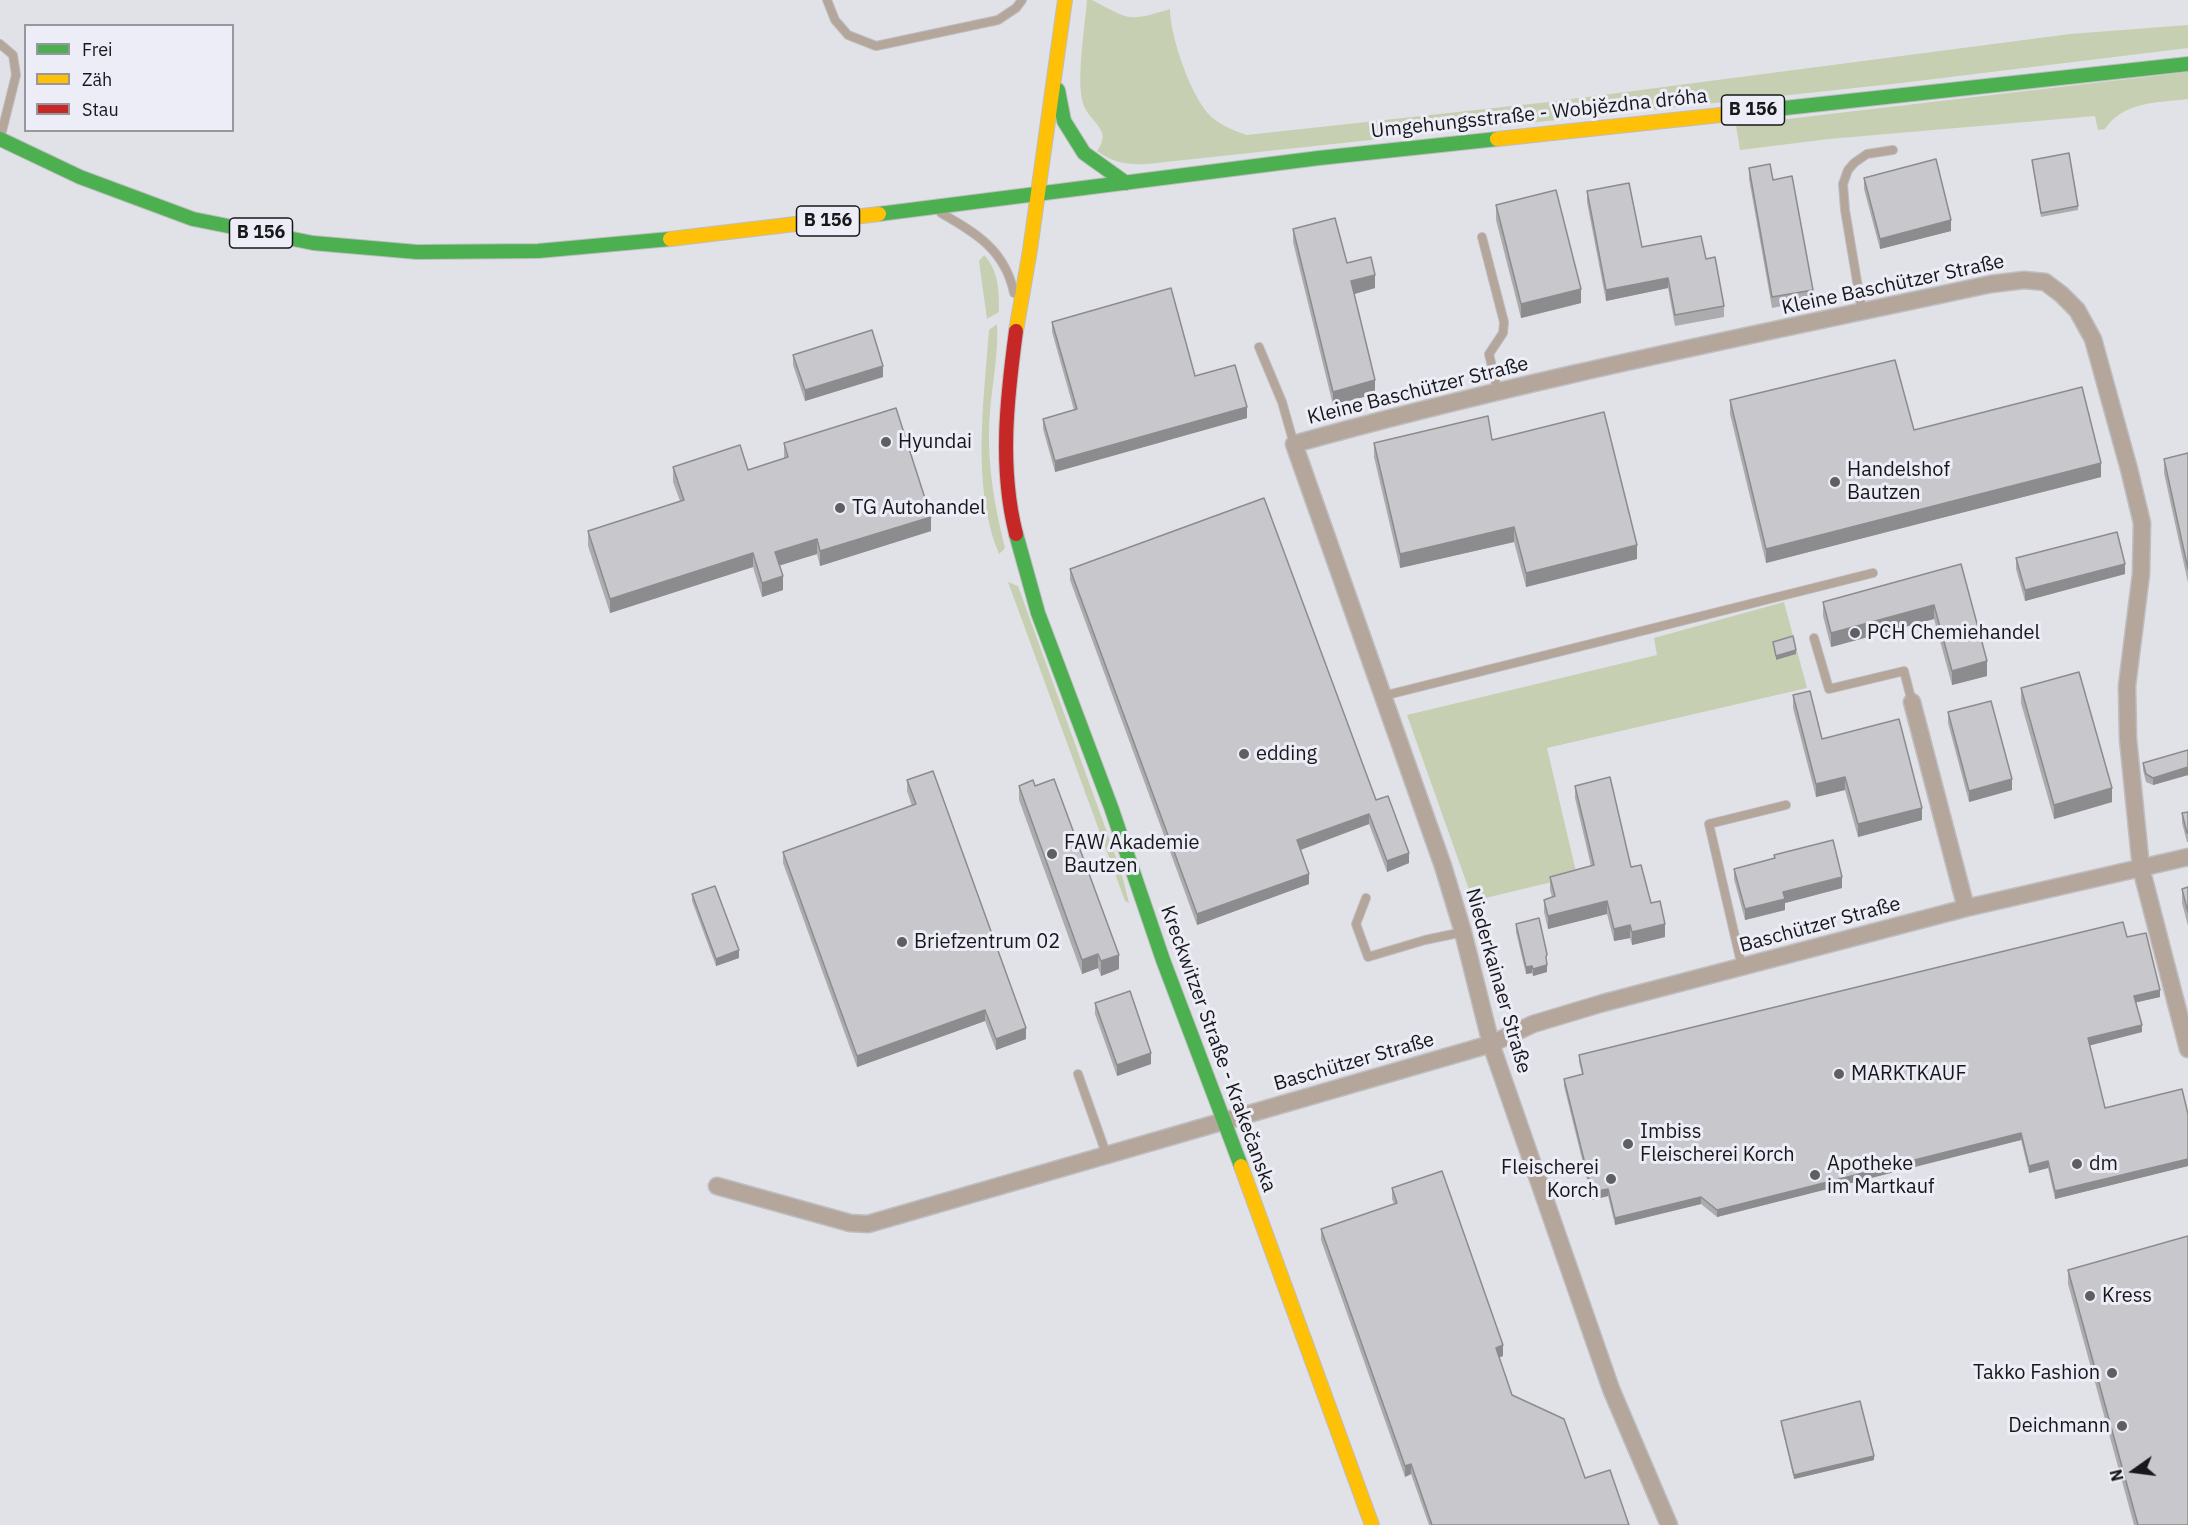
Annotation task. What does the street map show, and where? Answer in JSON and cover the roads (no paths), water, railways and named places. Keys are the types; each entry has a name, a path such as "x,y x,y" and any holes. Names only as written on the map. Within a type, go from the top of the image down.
{"main road":[{"path":"1038,194 1065,0"},
{"name":"Umgehungsstraße - Wobjězdna dróha","path":"1038,194 1343,155 2188,64"},
{"path":"1055,76 1064,121 1084,153 1126,183"},
{"name":"B 156","path":"0,139 80,177 193,219 313,243 417,252 538,251 663,241 1038,194"},
{"name":"Kreckwitzer Straße - Krakečanska","path":"1038,194 1009,381 1005,456 1010,511 1022,560 1038,613 1111,807 1163,960 1225,1122 1372,1525"}],"street":[{"name":"Kleine Baschützer Straße","path":"1294,444 1371,422 1597,368 1991,284 2024,280 2045,282 2078,310 2093,339 2142,523 2141,574 2127,686 2128,739 2141,868"},
{"name":"Niederkainaer Straße","path":"1294,444 1443,866 1463,932 1491,1044 1611,1389 1669,1525"},
{"path":"1912,702 1965,908"},
{"name":"Baschützer Straße","path":"717,1186 850,1223 868,1224 1491,1044 1543,1021 1604,1003 1965,908 2188,857"},
{"path":"2141,868 2188,1049"}],"lane":[{"path":"827,0 835,20 848,36 876,46 998,20 1016,8 1022,0"},
{"path":"0,44 13,55 16,75 0,139"},
{"path":"1862,311 1845,210 1844,184 1848,170 1854,163 1868,154 1893,150"},
{"path":"933,208 984,240 1002,262 1013,289 1018,315"},
{"path":"1482,237 1504,322 1503,333 1489,354 1498,392"},
{"path":"1259,347 1281,402 1294,444"},
{"path":"1383,696 1874,573"},
{"path":"1814,638 1829,689 1904,671 1912,702"},
{"path":"1742,967 1709,824 1786,805"},
{"path":"1366,898 1356,924 1368,957 1463,932"},
{"path":"1078,1074 1107,1156"}],"place":[{"name":"Hyundai","path":"886,442"},
{"name":"Handelshof Bautzen","path":"1835,482"},
{"name":"TG Autohandel","path":"840,508"},
{"name":"PCH Chemiehandel","path":"1855,633"},
{"name":"edding","path":"1244,754"},
{"name":"FAW Akademie Bautzen","path":"1052,854"},
{"name":"Briefzentrum 02","path":"902,942"},
{"name":"MARKTKAUF","path":"1839,1074"},
{"name":"Imbiss Fleischerei Korch","path":"1628,1144"},
{"name":"dm","path":"2077,1164"},
{"name":"Apotheke im Martkauf","path":"1815,1175"},
{"name":"Fleischerei Korch","path":"1611,1179"},
{"name":"Kress","path":"2090,1296"},
{"name":"Takko Fashion","path":"2112,1373"},
{"name":"Deichmann","path":"2122,1426"}]}
